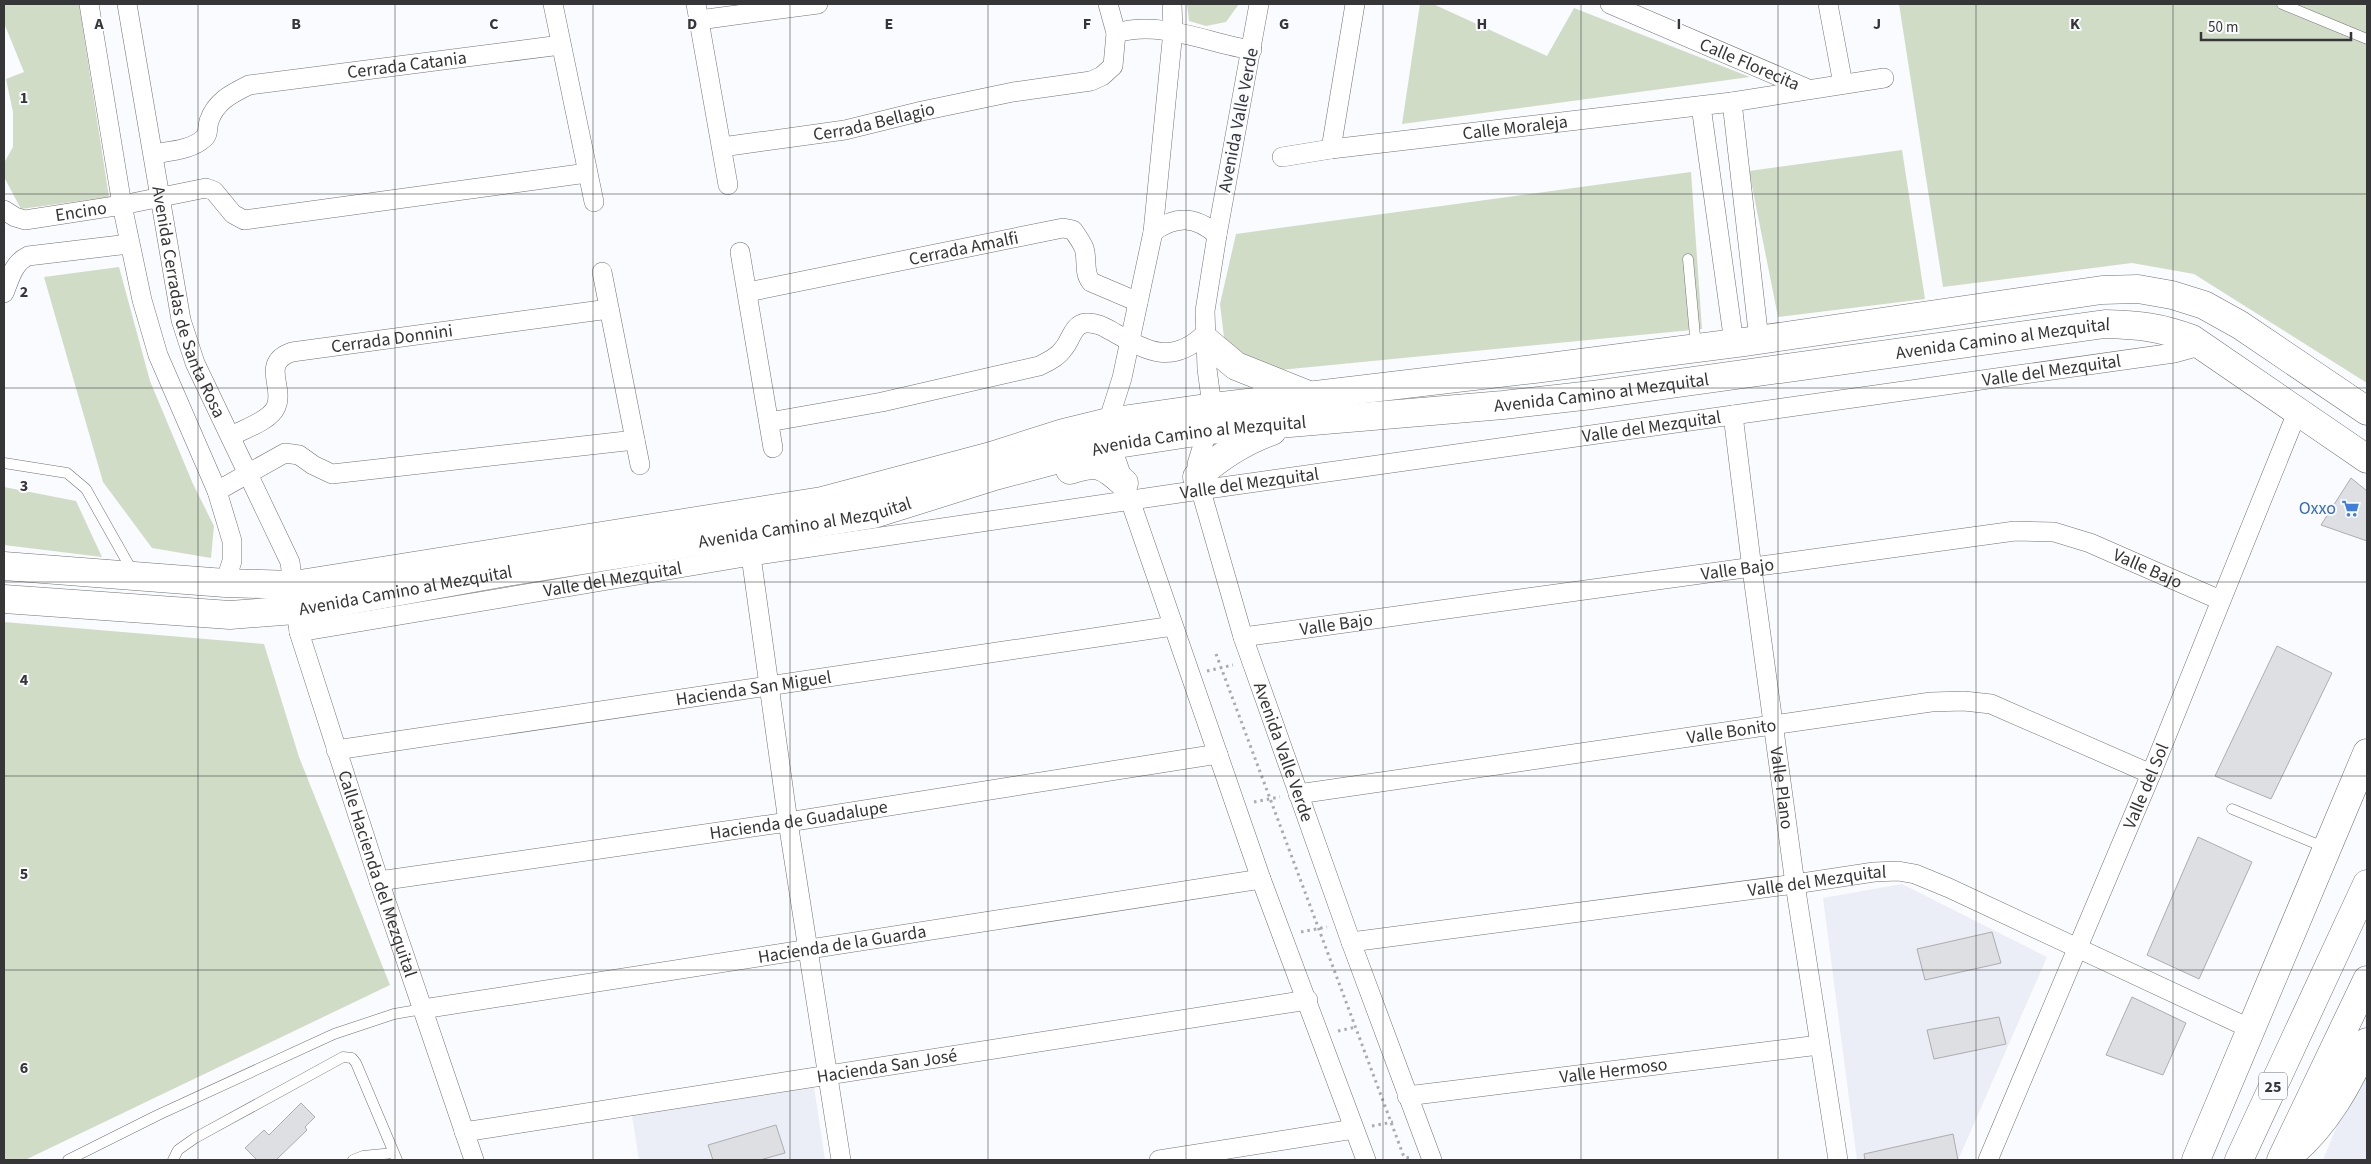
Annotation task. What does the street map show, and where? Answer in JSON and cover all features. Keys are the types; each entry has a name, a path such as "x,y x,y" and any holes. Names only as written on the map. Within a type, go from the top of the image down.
{"main road":[{"name":"Avenida Camino al Mezquital","path":"4,566 225,583 296,609 822,501 991,456 1063,433 1109,434 1211,418 1305,408 1534,370 1696,348 1747,349 2102,290 2138,289 2172,295 2204,305 2240,324 2367,410"},
{"name":"Avenida Camino al Mezquital","path":"1305,408 1503,405 1779,370 2105,324 2141,325 2167,330 2202,345 2367,459"},
{"path":"1198,483 1222,457 1305,408 1236,366 1205,337"},
{"path":"1723,376 1747,349 1779,370"},
{"name":"Avenida Camino al Mezquital","path":"4,600 230,615 296,609 501,573 874,514 995,476 1109,434"},
{"path":"874,514 925,511 956,506 1088,464 1103,466 1127,491"},
{"path":"2196,1160 2367,753"},
{"name":"25","path":"2239,1160 2367,884"},
{"name":"25","path":"2283,1160 2367,980"},
{"path":"2283,1160 2316,1131 2357,1073 2367,1042"}],"street":[{"name":"Avenida Cerradas de Santa Rosa","path":"89,4 129,244 158,356 217,491 232,541 232,561 225,583"},
{"name":"Avenida Cerradas de Santa Rosa","path":"127,4 181,320 195,363 290,562 296,609"},
{"path":"553,4 594,202"},
{"path":"728,185 698,12 818,4"},
{"name":"Cerrada Bellagio","path":"722,147 845,130 922,111 1013,92 1091,81 1102,76 1113,66 1116,33 1108,4"},
{"path":"1172,4 1173,31 1153,232 1109,434 1261,879 1308,1000 1366,1160"},
{"name":"Avenida Valle Verde","path":"1259,4 1252,50 1216,235 1205,311 1211,418 1197,464 1198,483 1243,637 1344,923 1432,1160"},
{"path":"1331,149 1355,4"},
{"name":"Calle Florecita","path":"1610,4 1808,89"},
{"path":"1828,4 1843,84"},
{"path":"1116,33 1139,28 1173,31 1252,50"},
{"name":"Cerrada Catania","path":"154,154 180,149 201,141 207,136 209,122 218,104 230,94 249,85 560,45"},
{"name":"Calle Moraleja","path":"1282,157 1331,149 1732,102 1884,78"},
{"path":"1732,102 1744,198 1747,349"},
{"path":"1701,106 1713,201 1747,349"},
{"path":"160,198 206,188 214,190 233,214 244,220 587,173"},
{"name":"Encino","path":"4,210 15,217 25,220 160,198"},
{"path":"1713,201 1744,198"},
{"path":"1153,232 1171,222 1192,220 1206,225 1216,235"},
{"name":"Cerrada Amalfi","path":"748,292 1063,228 1073,230 1080,239 1086,259 1085,271 1091,282 1138,302"},
{"path":"4,293 14,268 21,259 28,256 129,244"},
{"path":"740,252 773,448"},
{"path":"602,272 640,465"},
{"name":"Cerrada Donnini","path":"231,436 272,413 277,405 278,398 275,368 280,359 286,354 609,309"},
{"path":"769,422 882,402 1039,366 1055,358 1064,348 1075,329 1086,323 1100,325 1151,352 1176,352 1205,337"},
{"name":"Valle del Mezquital","path":"296,609 751,556 1127,491 1733,415 2174,353 2202,345"},
{"name":"Valle del Sol","path":"1988,1160 2151,774 2298,410"},
{"name":"Valle Plano","path":"1733,415 1795,884 1838,1160"},
{"path":"217,491 285,453 300,455 313,465 332,474 635,440"},
{"name":"Valle Bajo","path":"1243,637 1752,569 2015,531 2054,532 2090,543 2220,600"},
{"path":"751,556 788,822 841,1160"},
{"name":"Calle Hacienda del Mezquital","path":"296,609 336,750 474,1160"},
{"name":"Hacienda San Miguel","path":"336,750 1173,626"},
{"name":"Valle Bonito","path":"1298,794 1932,702 1964,701 1991,704 2151,774"},
{"name":"Hacienda de Guadalupe","path":"379,882 788,822 1218,754"},
{"name":"Valle del Mezquital","path":"1351,942 1874,872 1898,871 1915,874 1949,888 2251,1028"},
{"name":"Hacienda de la Guarda","path":"423,1009 1261,879"},
{"name":"Hacienda San José","path":"464,1132 828,1077 1308,1000"},
{"name":"Valle Hermoso","path":"1407,1096 1819,1045"},
{"path":"1159,1160 1253,1152 1354,1129"}],"lane":[{"path":"2282,4 2367,39"},
{"path":"1688,259 1696,348"},
{"path":"4,463 67,473 77,479 86,489 136,576"},
{"path":"2232,809 2327,849"},
{"path":"68,1160 334,1034 394,1014 423,1009"},
{"path":"174,1160 178,1150 195,1138 343,1057 352,1058 356,1063 396,1157 363,1156 353,1160"}],"path":[{"path":"1216,654 1404,1157 1416,1160"},
{"path":"1190,675 1251,660"},
{"path":"1235,805 1298,794"},
{"path":"1283,936 1344,923"},
{"path":"1320,1034 1380,1022"},
{"path":"1354,1129 1416,1118"}],"shaded area":[{"path":"1902,884 2047,957 1958,1160 1857,1160 1823,898"},
{"path":"2367,1053 2367,1160 2323,1160"},
{"path":"814,1087 825,1160 639,1160 632,1115"}],"green space":[{"path":"4,4 79,4 109,197 21,209 4,177 4,163 13,147 13,112 6,79 24,72 4,23"},
{"path":"1187,4 1239,4 1226,22 1206,26 1189,21"},
{"path":"1420,4 1433,4 1547,56 1574,8 1750,77 1402,124"},
{"path":"1899,4 2367,4 2367,383 2194,274 2132,263 1943,287"},
{"path":"1902,150 1925,299 1778,317 1749,171"},
{"path":"1691,172 1702,329 1270,371 1226,354 1220,304 1236,234"},
{"path":"119,267 150,381 193,484 214,526 211,558 152,548 103,482 44,277"},
{"path":"4,487 76,501 102,557 4,545"},
{"path":"4,622 264,644 299,757 390,985 25,1160 4,1160"}],"building":[{"name":"Oxxo","path":"2351,478 2367,491 2367,541 2321,525"},
{"path":"2277,646 2332,673 2271,799 2215,776"},
{"path":"2198,837 2252,862 2199,979 2147,955"},
{"path":"1992,932 2001,963 1925,980 1917,949"},
{"path":"2132,997 2186,1023 2163,1075 2106,1055"},
{"path":"1999,1017 2006,1044 1934,1059 1927,1030"},
{"path":"301,1103 315,1117 305,1127 307,1130 276,1160 257,1160 245,1148 264,1130 269,1135"},
{"path":"776,1125 785,1153 760,1160 713,1160 708,1145"},
{"path":"1953,1134 1958,1160 1865,1160 1864,1154"}],"place":[{"name":"Oxxo","path":"2350,508"}]}
